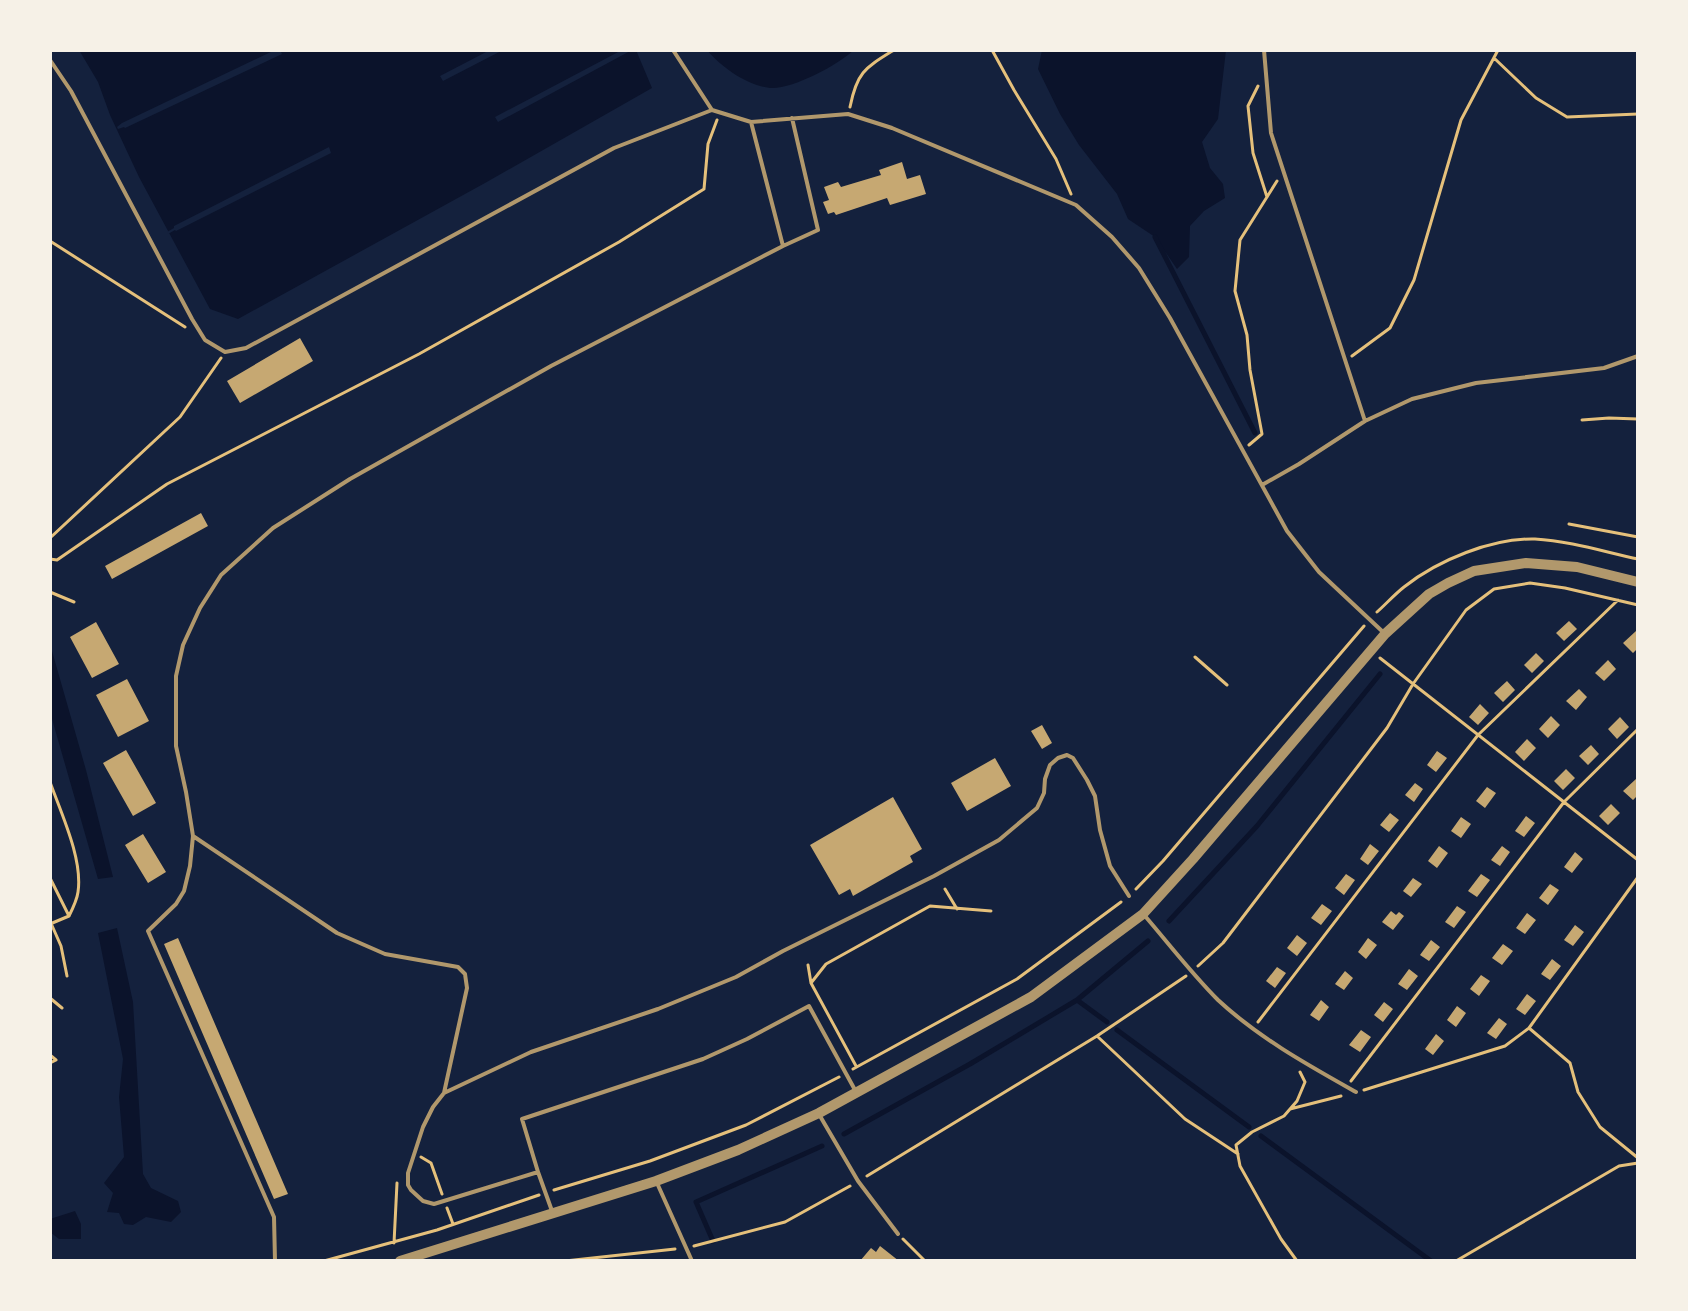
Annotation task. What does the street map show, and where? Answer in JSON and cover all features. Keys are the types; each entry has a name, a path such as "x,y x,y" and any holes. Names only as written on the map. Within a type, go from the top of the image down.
{"street":[{"path":"400,1261 656,1181 738,1150 819,1113 1031,997 1143,914 1385,634 1429,594 1448,583 1474,571 1526,563 1577,567 1638,582"}],"lane":[{"path":"673,50 712,110 751,122 848,114 892,128 1076,205 1112,237 1139,268 1170,318 1287,531 1319,572 1385,634"},
{"path":"1264,50 1271,133 1365,421"},
{"path":"50,60 71,91 192,319 205,340 225,352 246,348 614,148 712,110"},
{"path":"275,1261 274,1217 148,931 176,904 184,891 190,866 193,836 176,746 176,676 183,645 200,608 221,575 273,528 350,479 551,366 818,230 792,118"},
{"path":"751,122 783,246"},
{"path":"1262,485 1365,421 1412,399 1476,383 1604,368 1638,356"},
{"path":"444,1093 531,1052 658,1009 736,977 934,876 999,840 1037,808 1050,765 1067,755 1073,758 1095,796 1110,866 1129,896"},
{"path":"193,836 337,933 385,954 458,967 465,974 467,988 444,1093 433,1107 413,1154 408,1173 411,1190 423,1201 434,1204 538,1172"},
{"path":"1143,914 1219,1001 1294,1058 1356,1092"},
{"path":"553,1213 522,1119 703,1059 809,1006 857,1092"},
{"path":"819,1113 858,1181 898,1234"},
{"path":"656,1181 692,1261"}],"path":[{"path":"848,114 854,86 866,67 894,50"},
{"path":"992,50 1056,159 1076,205"},
{"path":"1346,361 1390,328 1414,280 1461,120 1498,50"},
{"path":"1494,58 1536,98 1567,117 1638,114"},
{"path":"1266,69 1248,106 1253,153 1267,197"},
{"path":"50,559 57,560 167,484 419,354 694,197 704,189 708,144 720,113"},
{"path":"1242,449 1262,434 1247,335 1235,291 1240,240 1284,171"},
{"path":"50,241 205,340"},
{"path":"50,538 180,417 225,352"},
{"path":"1582,420 1638,419"},
{"path":"1569,524 1638,537"},
{"path":"324,1261 453,1225 650,1161 746,1125 1017,979 1129,896 1163,861 1370,619 1405,586 1441,562 1493,543 1534,539 1638,559"},
{"path":"565,1261 686,1248 785,1222 1097,1036 1192,972 1223,943 1387,728 1413,684 1466,610 1494,589 1530,583 1638,605"},
{"path":"50,592 74,602"},
{"path":"1253,1029 1478,735 1619,600"},
{"path":"1370,651 1638,860"},
{"path":"1195,657 1227,685"},
{"path":"1346,1087 1564,802 1638,729"},
{"path":"50,782 78,871 78,891 69,916 50,923 61,946 67,976"},
{"path":"1290,1109 1505,1046 1529,1028 1638,877"},
{"path":"50,878 69,916"},
{"path":"945,889 957,909"},
{"path":"811,983 826,964 930,906 991,911"},
{"path":"808,965 811,983 857,1067"},
{"path":"50,998 62,1008"},
{"path":"1529,1028 1570,1063 1578,1092 1600,1127 1638,1160"},
{"path":"1097,1036 1185,1119 1238,1154"},
{"path":"50,1055 56,1060 50,1063"},
{"path":"1294,1058 1305,1082 1297,1101 1284,1116 1252,1132 1236,1145 1240,1166 1281,1239 1297,1261"},
{"path":"413,1154 431,1163 453,1225"},
{"path":"1456,1261 1619,1166 1638,1160"},
{"path":"394,1243 399,1175"},
{"path":"898,1234 925,1261"}],"water":[{"path":"79,50 636,50 652,88 238,319 210,309 139,177 98,82"},
{"path":"707,50 854,50 814,75 790,85 770,88 736,75"},
{"path":"1042,50 1226,50 1218,119 1202,142 1210,168 1223,184 1225,198 1204,211 1190,226 1189,257 1177,269 1155,237 1128,219 1117,194 1079,145 1038,69"},
{"path":"50,644 113,877 98,879 50,712"},
{"path":"117,928 133,1002 143,1174 151,1188 178,1201 181,1212 171,1222 146,1217 133,1225 124,1224 119,1213 107,1212 113,1193 104,1183 124,1157 119,1097 123,1059 98,933"},
{"path":"75,1211 81,1224 81,1239 59,1239 50,1232 50,1219"}],"pier":[{"path":"280,50 282,54 125,128 117,127 122,123"},
{"path":"490,50 503,50 443,81 440,76"},
{"path":"622,50 632,50 498,122 495,117"},
{"path":"329,147 331,153 168,234 174,226"}],"building":[{"path":"902,162 907,179 920,175 926,194 890,205 887,198 836,215 834,212 828,214 823,202 829,200 824,187 838,182 841,187 881,175 879,170"},
{"path":"300,338 313,361 240,403 227,381"},
{"path":"201,513 208,526 112,579 105,566"},
{"path":"1569,621 1577,629 1564,641 1556,633"},
{"path":"96,622 119,664 92,678 70,637"},
{"path":"1636,631 1638,648 1633,653 1623,643"},
{"path":"1536,653 1544,661 1532,673 1524,665"},
{"path":"1608,660 1616,669 1604,681 1595,673"},
{"path":"127,679 149,721 118,737 96,695"},
{"path":"1507,681 1515,690 1503,702 1494,693"},
{"path":"1579,689 1587,697 1576,710 1566,701"},
{"path":"1480,704 1489,713 1478,725 1469,717"},
{"path":"1551,716 1560,725 1548,738 1539,729"},
{"path":"1620,717 1629,727 1617,739 1608,729"},
{"path":"1042,725 1052,743 1042,749 1031,731"},
{"path":"1527,739 1536,748 1524,761 1515,752"},
{"path":"1591,745 1599,754 1588,765 1579,756"},
{"path":"126,750 156,803 133,816 103,763"},
{"path":"1437,751 1447,758 1436,772 1427,765"},
{"path":"995,758 1011,786 967,811 951,783"},
{"path":"1566,769 1575,778 1563,790 1554,781"},
{"path":"1636,779 1638,795 1633,800 1623,791"},
{"path":"1415,783 1423,789 1414,802 1405,795"},
{"path":"1487,787 1496,793 1485,808 1476,801"},
{"path":"893,797 922,849 910,856 913,862 853,896 850,889 839,895 810,845"},
{"path":"1611,804 1620,813 1608,825 1599,816"},
{"path":"1390,813 1399,820 1389,832 1380,825"},
{"path":"1526,816 1535,823 1524,837 1515,831"},
{"path":"1461,817 1471,824 1461,838 1451,831"},
{"path":"143,834 166,872 148,883 125,845"},
{"path":"1370,844 1379,851 1368,865 1360,859"},
{"path":"1439,846 1448,853 1437,868 1428,861"},
{"path":"1502,846 1510,852 1500,866 1491,860"},
{"path":"1575,852 1583,859 1572,873 1564,867"},
{"path":"1346,874 1355,880 1344,895 1335,888"},
{"path":"1481,874 1490,880 1477,897 1468,891"},
{"path":"1413,878 1422,884 1411,897 1403,891"},
{"path":"1550,884 1559,890 1548,905 1539,898"},
{"path":"1322,904 1332,911 1321,925 1311,918"},
{"path":"1457,906 1466,912 1454,928 1445,922"},
{"path":"1391,911 1404,916 1393,930 1382,922"},
{"path":"1527,913 1536,920 1525,934 1516,928"},
{"path":"1575,925 1584,932 1573,946 1564,940"},
{"path":"1297,935 1307,943 1297,956 1287,948"},
{"path":"178,938 288,1194 274,1199 164,944"},
{"path":"1368,938 1377,945 1366,959 1358,952"},
{"path":"1431,940 1440,947 1429,961 1420,955"},
{"path":"1503,944 1513,951 1502,965 1492,958"},
{"path":"1552,959 1561,966 1550,980 1541,974"},
{"path":"1277,967 1286,973 1275,988 1266,981"},
{"path":"1409,969 1418,976 1407,990 1398,984"},
{"path":"1345,971 1353,978 1344,990 1335,984"},
{"path":"1481,975 1490,981 1479,996 1470,989"},
{"path":"1527,994 1536,1001 1525,1015 1516,1009"},
{"path":"1321,1000 1329,1007 1319,1021 1310,1015"},
{"path":"1384,1002 1393,1009 1383,1022 1374,1015"},
{"path":"1457,1006 1466,1013 1456,1027 1447,1020"},
{"path":"1499,1018 1507,1024 1496,1039 1487,1033"},
{"path":"1361,1030 1371,1037 1360,1052 1349,1045"},
{"path":"1436,1034 1444,1041 1433,1055 1425,1049"},
{"path":"880,1246 899,1261 860,1261 871,1248 876,1252"}],"waterway":[{"path":"1155,237 1255,433"},
{"path":"1169,921 1257,826 1380,674"},
{"path":"1107,1022 1077,1000 1148,941"},
{"path":"844,1134 1077,1000"},
{"path":"1117,1030 1249,1127"},
{"path":"1261,1136 1431,1261"},
{"path":"713,1241 696,1202 822,1146"}]}
